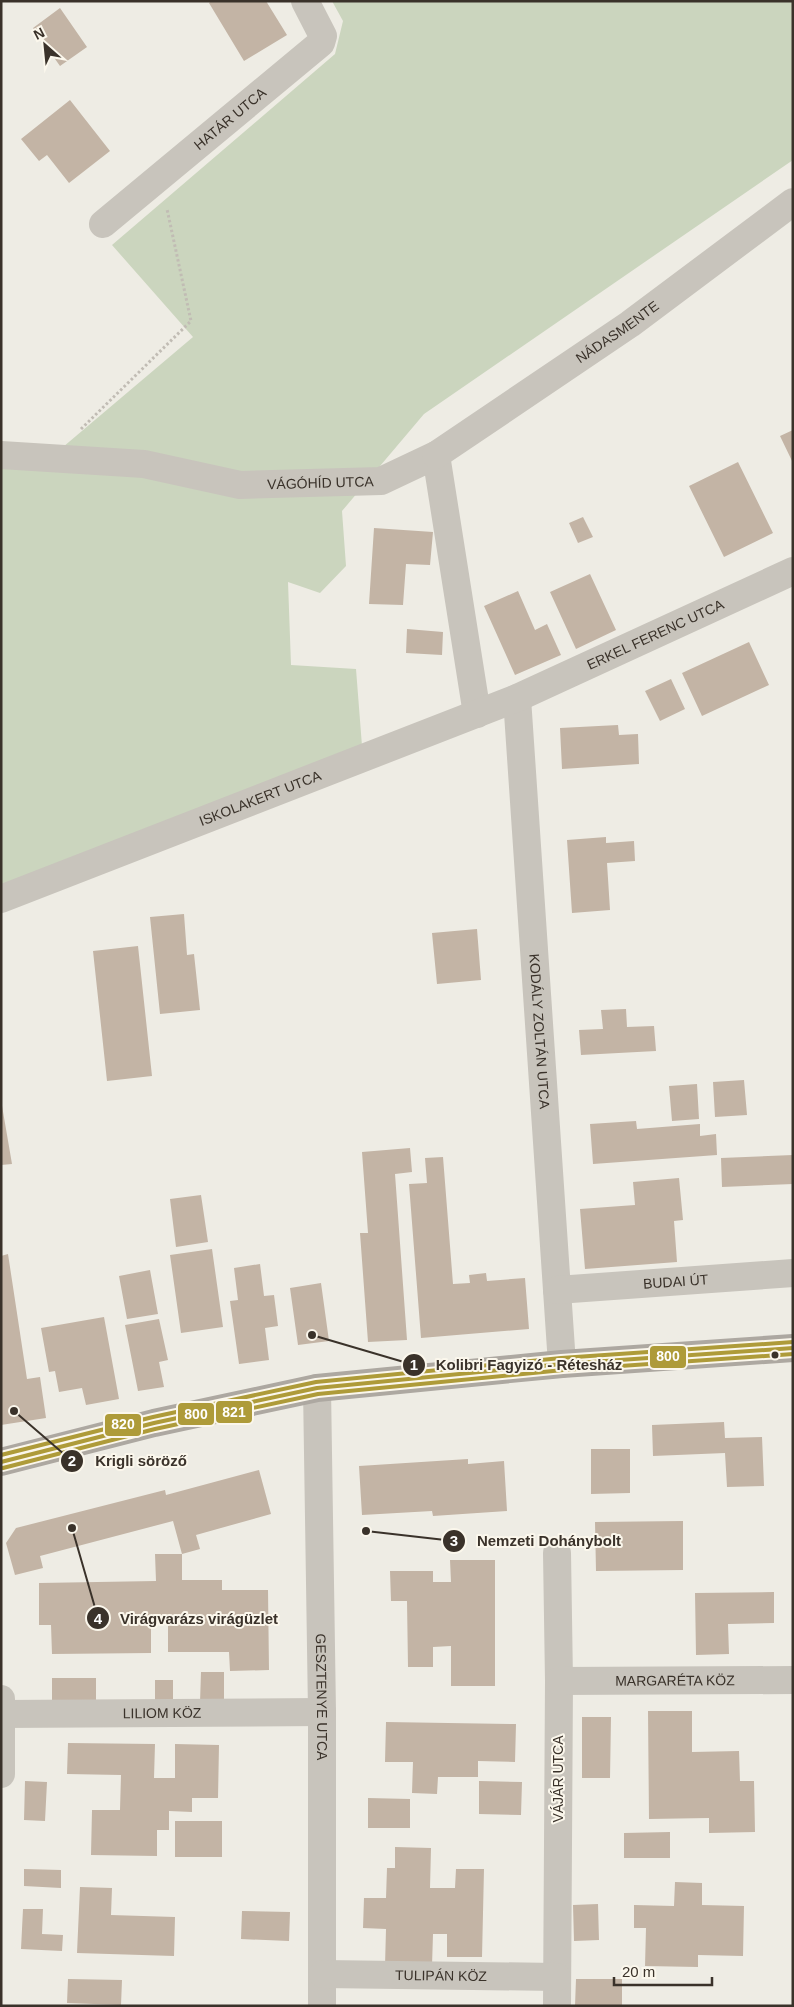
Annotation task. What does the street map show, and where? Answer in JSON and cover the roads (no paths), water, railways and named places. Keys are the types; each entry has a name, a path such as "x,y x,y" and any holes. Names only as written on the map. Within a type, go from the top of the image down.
{"main road":[{"path":"1,1462 154,1423 317,1388 562,1364 793,1348"}],"street":[{"name":"HATÁR UTCA","path":"103,224 321,43 323,36 305,1"},
{"name":"NÁDASMENTE","path":"436,455 630,324 793,202"},
{"name":"VÁGÓHÍD UTCA","path":"1,455 77,458 144,464 240,485 381,481 436,455"},
{"path":"436,455 477,714"},
{"name":"ERKEL FERENC UTCA","path":"517,698 793,571"},
{"name":"ISKOLAKERT UTCA","path":"1,900 517,698"},
{"name":"KODÁLY ZOLTÁN UTCA","path":"517,698 562,1364"},
{"name":"BUDAI ÚT","path":"557,1290 793,1273"},
{"name":"GESZTENYE UTCA","path":"317,1388 322,1712 322,2006"},
{"name":"VÁJÁR UTCA","path":"557,1553 559,1681 557,2006"},
{"name":"MARGARÉTA KÖZ","path":"559,1681 793,1680"},
{"path":"1,1774 2,1707"},
{"name":"LILIOM KÖZ","path":"2,1707 322,1712"},
{"name":"TULIPÁN KÖZ","path":"323,1974 557,1977"}],"place":[{"name":"Kolibri Fagyizó - Rétesház","path":"312,1335"},
{"name":"Krigli söröző","path":"14,1411"},
{"name":"Virágvarázs virágüzlet","path":"72,1528"},
{"name":"Nemzeti Dohánybolt","path":"366,1531"}]}
